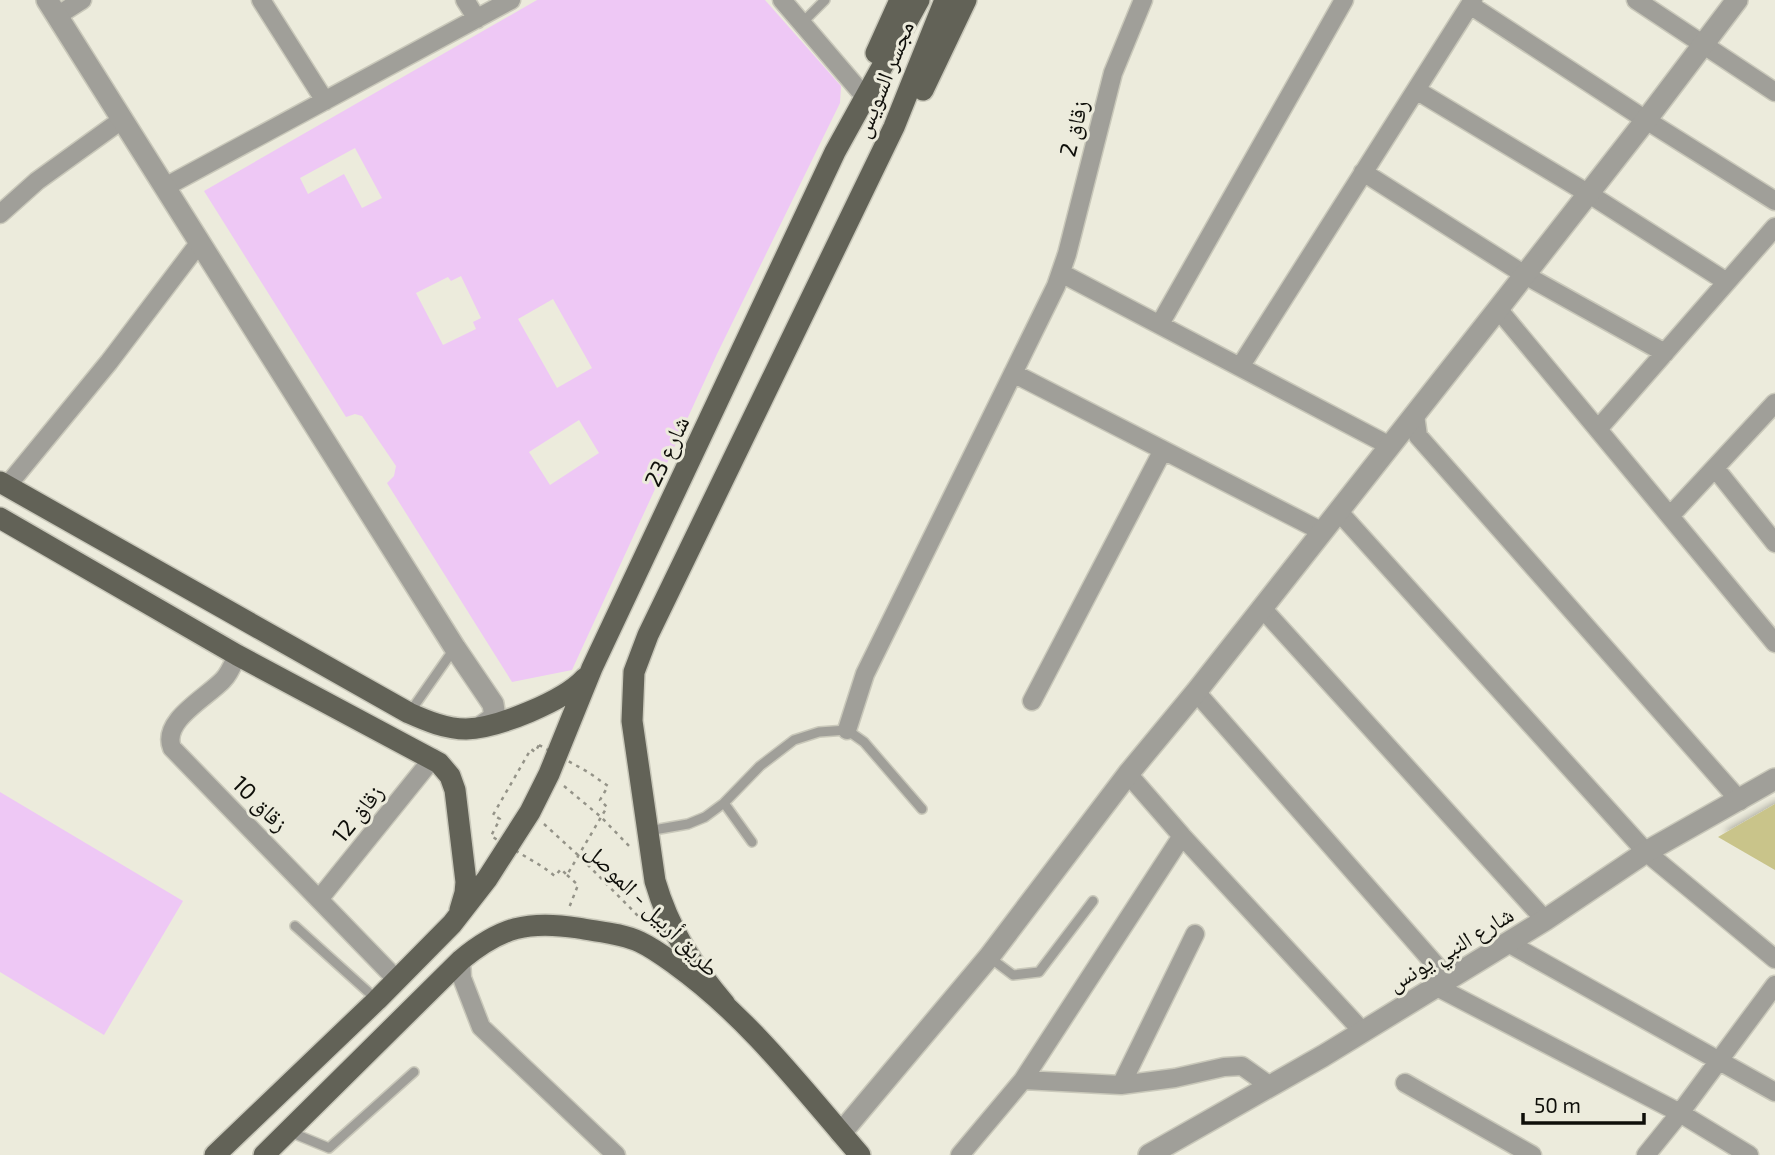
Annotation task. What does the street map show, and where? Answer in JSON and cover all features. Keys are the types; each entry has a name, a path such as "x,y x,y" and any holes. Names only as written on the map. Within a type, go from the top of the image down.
{"main road":[{"path":"835,152 859,90 900,0"},
{"name":"مجسر السويس","path":"835,152 919,0"},
{"name":"مجسر السويس","path":"869,178 912,86 944,0"},
{"path":"860,1155 725,1004 691,962 672,928 656,881 646,832 634,745 631,696 635,672 648,635 869,178 919,99 966,0"},
{"name":"شارع 23","path":"452,924 502,857 530,812 592,668 835,152"},
{"path":"4,484 429,722 450,728 468,729 524,713 562,697 574,689 592,668"},
{"path":"1,522 237,655 433,758 445,769 453,783 465,893 452,924 215,1155"},
{"path":"264,1155 461,960 487,940 512,929 537,925 562,926 611,933 642,942 703,984 725,1004"}],"street":[{"path":"82,0 52,8 495,709 492,720 482,726"},
{"path":"261,0 325,101"},
{"path":"465,0 477,19"},
{"path":"165,187 511,0"},
{"path":"782,0 859,90"},
{"name":"زقاق 2","path":"847,730 865,674 1061,272 1105,101 1123,45 1143,0"},
{"path":"1160,324 1344,0"},
{"path":"1636,0 1775,92"},
{"path":"841,1133 989,957 1128,774 1339,512 1737,0"},
{"path":"1240,367 1471,2 1646,120 1775,201"},
{"path":"1416,90 1727,282"},
{"path":"0,214 37,181 123,119"},
{"path":"1363,172 1525,275 1665,353"},
{"path":"1598,429 1775,227"},
{"path":"4,484 109,362 200,242"},
{"path":"1061,272 1390,446"},
{"path":"1498,309 1775,643"},
{"path":"1013,373 1322,532"},
{"path":"1670,516 1775,402"},
{"path":"1415,415 1418,436 1740,800"},
{"path":"1032,701 1163,450"},
{"path":"1715,468 1775,543"},
{"path":"1339,512 1646,852 1775,959"},
{"path":"1262,608 1545,920"},
{"name":"زقاق 10","path":"237,655 222,681 177,721 169,740 172,748 397,980"},
{"path":"1196,692 1442,983 1680,1113 1749,1155"},
{"name":"زقاق 12","path":"320,898 433,758"},
{"path":"1128,774 1363,1032"},
{"name":"شارع النبي يونس","path":"1149,1155 1363,1032 1545,920 1646,852 1775,779"},
{"path":"960,1155 1023,1080 1182,836"},
{"path":"1121,1085 1195,934"},
{"path":"1508,943 1775,1092"},
{"path":"461,960 462,978 481,1027 615,1155"},
{"path":"1646,1155 1775,985"},
{"path":"1023,1080 1121,1085 1175,1079 1223,1067 1242,1066 1270,1086"},
{"path":"1405,1083 1532,1155"}],"lane":[{"path":"802,23 825,0"},
{"path":"409,713 455,648"},
{"path":"646,832 688,824 705,817 724,803 760,766 794,740 819,733 847,730 864,742 922,809"},
{"path":"724,803 752,842"},
{"path":"989,957 1013,975 1039,972 1093,901"},
{"path":"295,926 377,1000"},
{"path":"288,1131 326,1152 414,1072"}],"path":[{"path":"514,778 531,749 535,752 539,745 552,764 588,772 608,786 600,800 607,807 591,835"},
{"name":"طريق أربيل - الموصل","path":"576,796 601,817 635,853"},
{"name":"طريق أربيل - الموصل","path":"557,836 647,925"},
{"path":"562,926 578,885 568,875"}],"shaded area":[{"path":"537,0 765,0 841,86 840,103 717,354 572,670 512,682 387,483 394,476 396,466 362,416 355,414 346,417 204,191","holes":["355,148 382,198 362,208 344,174 308,194 300,178","461,276 481,318 473,322 476,329 443,345 416,293 448,277 451,281","553,299 592,368 557,388 518,319","579,420 599,453 550,485 529,452"]},
{"path":"0,792 183,901 104,1035 0,972"}],"building":[{"path":"1775,804 1775,870 1718,837"}]}
